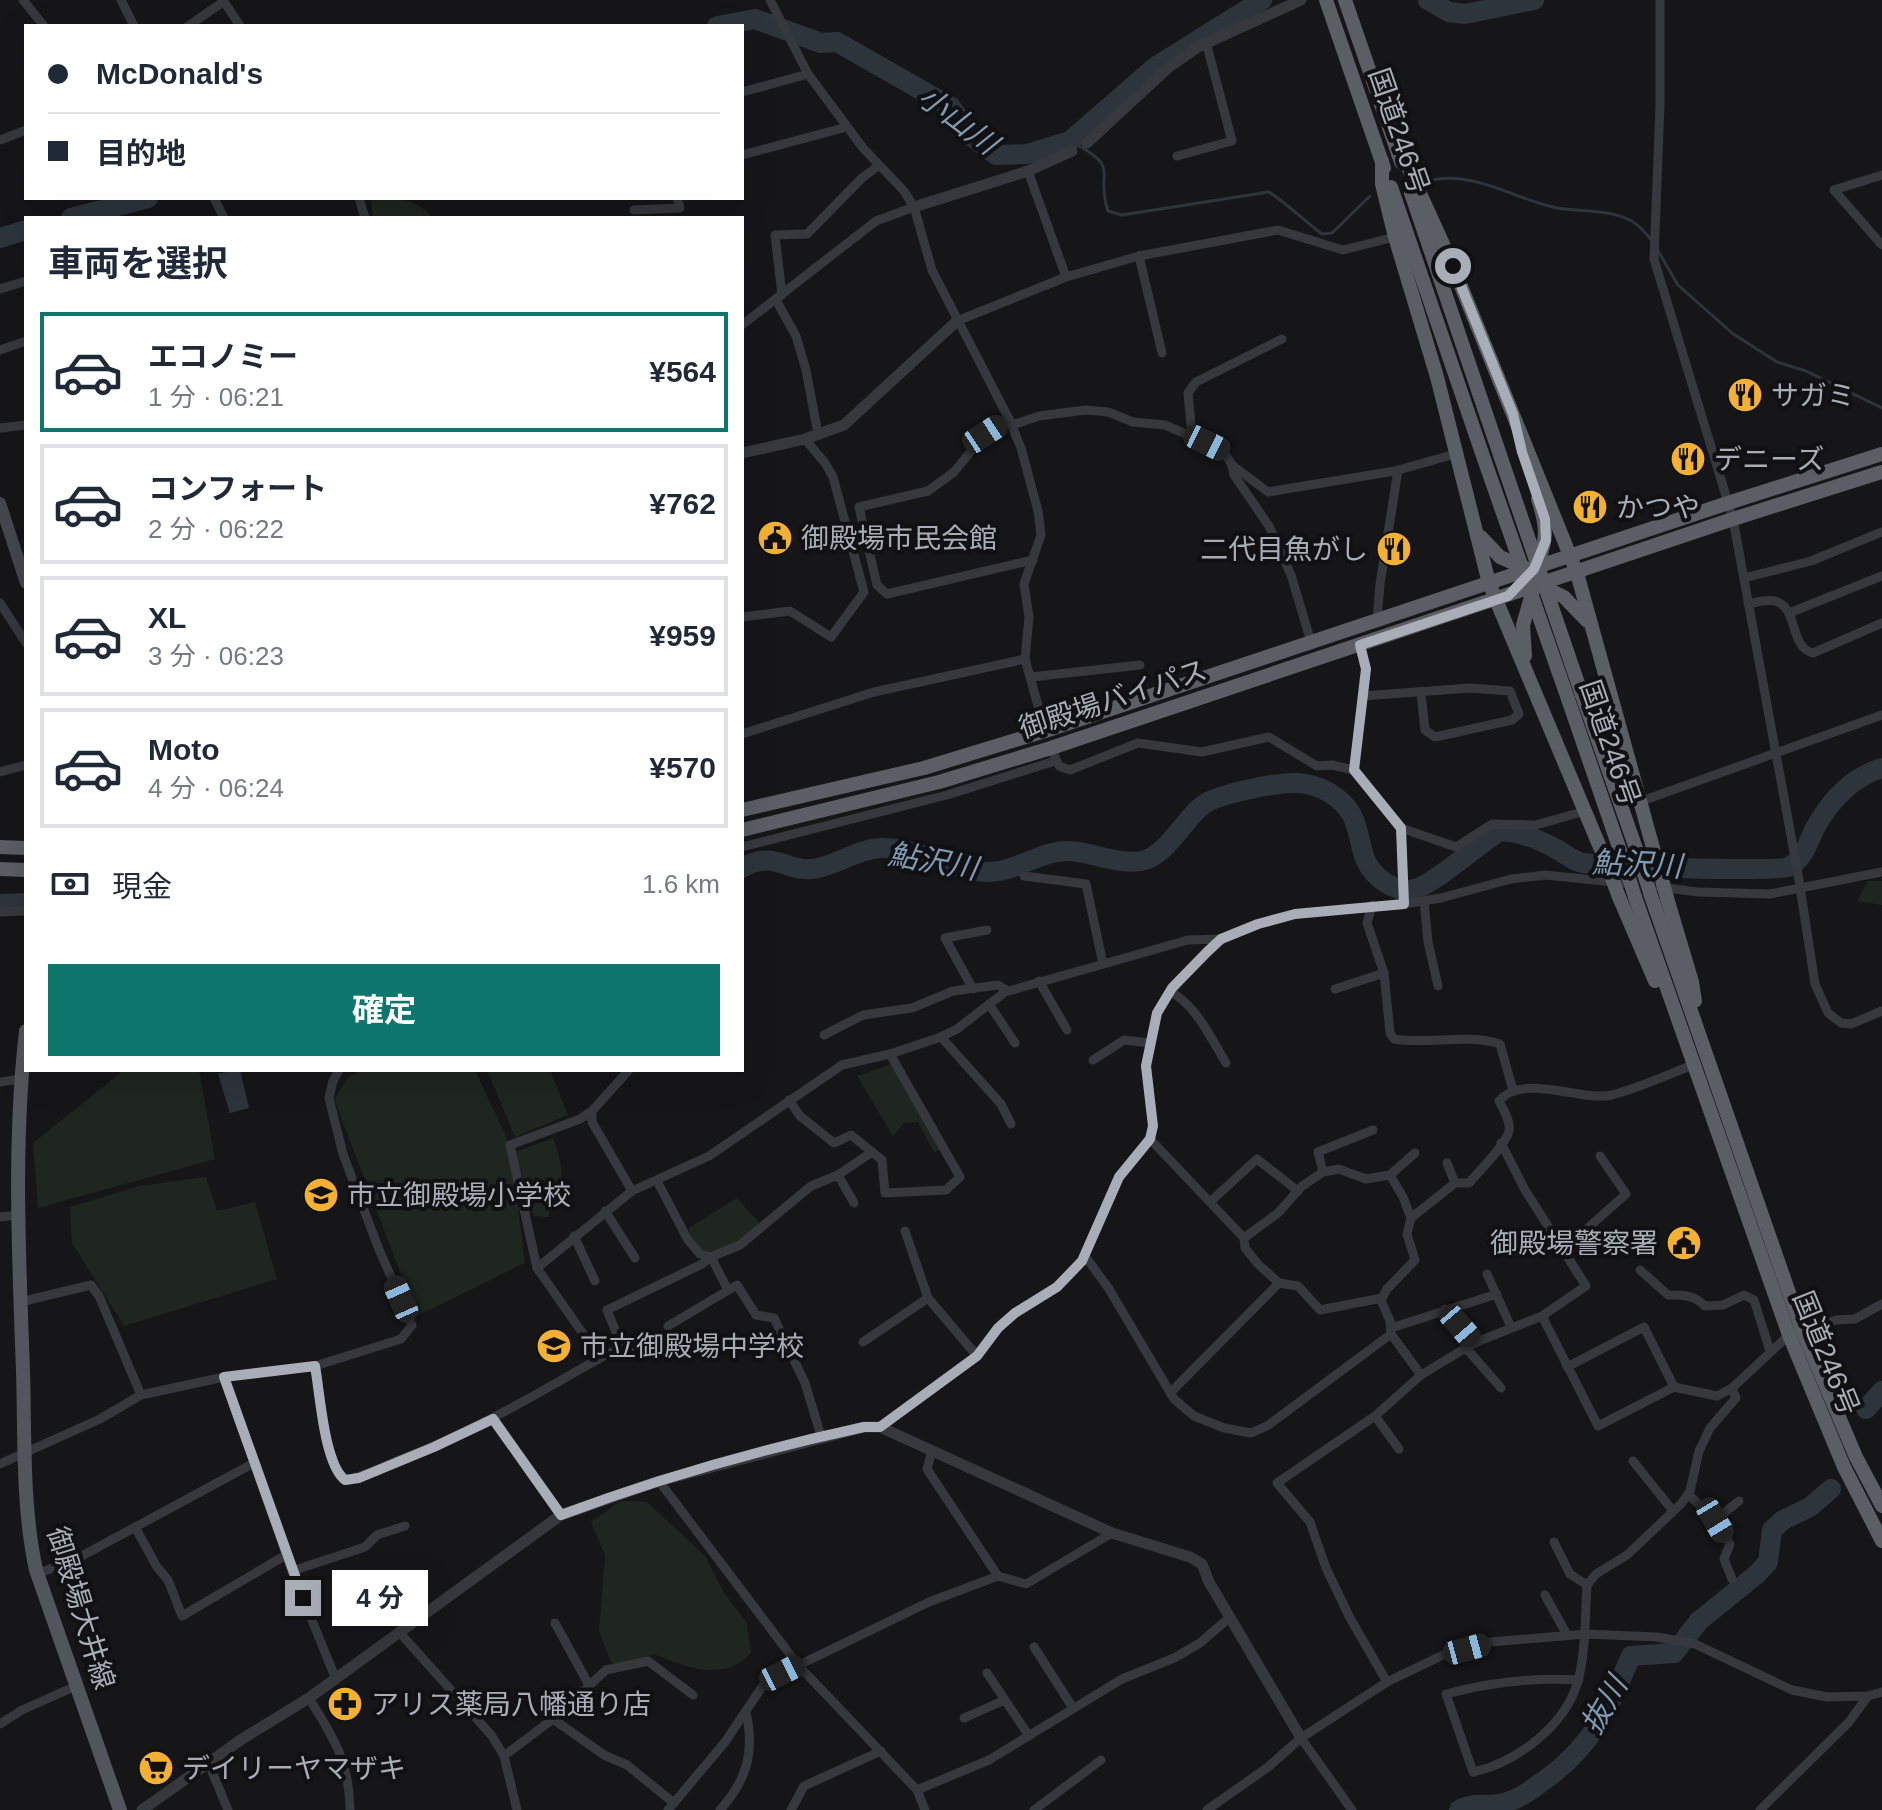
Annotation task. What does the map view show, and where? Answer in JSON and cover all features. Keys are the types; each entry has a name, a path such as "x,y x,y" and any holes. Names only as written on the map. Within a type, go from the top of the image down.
{"highway":[{"name":"国道246号","path":"1326,0 1484,459 1638,854 1796,1333 1882,1506"},
{"name":"国道246号","path":"1345,0 1500,455 1621,853 1693,1065 1844,1467 1882,1541"},
{"path":"1398,154 1407,165 1453,266 1513,414 1594,636 1692,982 1698,1030"},
{"path":"1382,161 1382,184 1395,237 1429,349 1473,521 1555,739 1619,897 1683,1034"},
{"path":"1513,414 1547,529 1525,614 1523,648 1555,739"},
{"path":"1502,598 1564,558 1882,454"},
{"path":"1495,581 1570,575 1882,472"},
{"path":"1473,521 1490,549 1573,605 1594,636"},
{"name":"御殿場バイパス","path":"744,810 924,768 1045,731 1495,581"},
{"name":"御殿場バイパス","path":"744,830 1053,755 1360,645 1502,598"},
{"path":"0,847 24,848"},
{"path":"0,869 24,870"}],"main road":[{"path":"0,503 24,577"},
{"name":"御殿場大井線","path":"24,1050 18,1137 26,1510 37,1574 120,1810"}],"street":[{"path":"23,0 42,24"},
{"path":"121,0 133,24"},
{"path":"770,0 808,74 878,166 904,191 914,207 932,270 1021,448 1038,511 1041,535 1024,584 1029,617 1025,659 1045,731"},
{"path":"744,323 876,221 1028,171 1072,151 1087,143 1169,67 1206,42 1301,0"},
{"path":"1660,0 1660,105 1654,259 1733,519 1795,853 1815,984 1828,1013 1841,1023 1851,1024 1882,1011"},
{"path":"191,24 223,1 239,24"},
{"path":"1177,156 1232,141 1206,42"},
{"path":"744,91 808,74"},
{"path":"744,154 847,127"},
{"path":"0,140 24,131"},
{"path":"818,434 806,370 796,336 779,297 775,235 807,234 862,178 878,166"},
{"path":"1028,171 1066,277"},
{"path":"1882,175 1834,190 1882,245"},
{"path":"634,210 680,208 678,200"},
{"path":"744,453 805,439 844,425 957,321 1066,277 1139,256 1278,230 1343,250 1395,237"},
{"path":"1139,256 1162,353"},
{"path":"0,289 24,282"},
{"path":"1192,435 1188,393 1196,382 1282,339"},
{"path":"0,350 24,342"},
{"path":"1033,560 887,594 881,592 877,585 859,507 928,491 954,472 985,434 1010,422 1086,410 1108,412 1133,422 1165,425 1223,450 1234,475 1269,526 1291,575 1311,642"},
{"path":"0,428 24,425"},
{"path":"744,617 790,611 831,637 864,592 833,477 805,439"},
{"path":"1232,465 1268,492 1398,470 1455,454"},
{"path":"1377,620 1398,470"},
{"path":"1744,578 1811,561 1882,532"},
{"path":"1789,613 1882,576"},
{"path":"1748,604 1773,600 1789,613 1801,646 1813,653 1882,623"},
{"path":"0,603 24,640"},
{"path":"1354,770 1366,669 1360,645"},
{"path":"744,733 874,692 1025,659"},
{"path":"1031,677 1140,665"},
{"path":"1363,696 1470,688 1510,691 1519,714 1512,720 1435,737 1425,730 1421,693"},
{"path":"1639,802 1882,715"},
{"path":"744,846 934,799 1053,755 1064,769 1070,770 1138,743 1202,752 1269,737 1317,766 1332,765 1354,770 1401,828 1456,847 1492,824 1536,825 1585,811"},
{"path":"0,772 24,766"},
{"path":"1401,828 1404,901"},
{"path":"537,1268 632,1191 709,1156 842,1065 890,1054 941,1037 957,1029 1008,991 1039,981 1188,940 1221,939 1295,914 1424,901 1492,883 1545,875 1698,892 1770,894 1882,872"},
{"path":"1024,876 1086,884 1103,964"},
{"path":"1424,901 1428,942 1438,986"},
{"path":"1372,905 1367,923 1384,973 1390,1033 1394,1039 1415,1043 1482,1039 1500,1044 1513,1090"},
{"path":"0,912 24,911"},
{"path":"973,989 945,938 987,930"},
{"path":"880,1427 977,1356 998,1328 1015,1313 1057,1287 1085,1256 1119,1177 1150,1139 1153,1126 1146,1066 1157,1013 1170,992 1221,939"},
{"path":"1335,989 1384,973"},
{"path":"1039,981 1067,1030"},
{"path":"824,1035 863,1015 912,1008 953,991 998,985 1008,991"},
{"path":"1170,992 1181,997 1226,1063"},
{"path":"989,1004 1015,1043"},
{"path":"941,1037 1001,1104 1011,1124"},
{"path":"1093,1060 1124,1040 1150,1043"},
{"path":"789,1100 800,1116 834,1143 851,1135 882,1160 885,1193 946,1190 960,1177 890,1054"},
{"path":"1411,1218 1455,1183 1469,1183 1501,1143 1509,1131 1499,1101 1505,1093 1543,1089 1609,1096 1693,1065"},
{"path":"0,1464 100,1419 141,1395 224,1377 315,1366 401,1339 412,1325 343,1154 329,1098 338,1072"},
{"path":"600,1358 537,1268 510,1145 580,1119 592,1111 627,1072"},
{"path":"0,1082 21,1079"},
{"path":"592,1111 592,1122 632,1191"},
{"path":"1323,1172 1318,1152 1373,1130"},
{"path":"1150,1139 1244,1238 1245,1248 1279,1283 1298,1286 1320,1310 1382,1298"},
{"path":"1387,1682 1350,1618 1318,1551 1310,1522 1277,1483 1375,1416 1421,1375 1470,1345 1542,1316 1586,1286 1525,1190 1501,1143"},
{"path":"622,1347 607,1310 740,1245 811,1186 838,1175 872,1152"},
{"path":"1244,1238 1278,1213 1298,1191 1323,1172 1339,1169 1366,1179 1390,1175 1415,1153"},
{"path":"1563,1250 1626,1194 1600,1156"},
{"path":"1210,1202 1257,1159 1298,1191"},
{"path":"1447,1163 1455,1183"},
{"path":"838,1175 854,1203"},
{"path":"1390,1175 1411,1218 1407,1234 1415,1260 1382,1298 1391,1331 1421,1375"},
{"path":"657,1181 688,1240 700,1254 711,1257 728,1290"},
{"path":"605,1211 635,1258"},
{"path":"0,1217 19,1215"},
{"path":"905,1231 928,1298 977,1356"},
{"path":"574,1236 595,1281"},
{"path":"1085,1256 1109,1289 1170,1393 1194,1416 1224,1428 1251,1433 1267,1426 1391,1331 1445,1309 1497,1294"},
{"path":"1640,1270 1668,1295 1697,1298 1705,1306 1723,1305 1744,1295 1754,1300 1770,1351"},
{"path":"1487,1274 1511,1327"},
{"path":"1170,1393 1279,1283"},
{"path":"20,1302 91,1285 99,1296 141,1395"},
{"path":"668,1326 737,1285 756,1315 774,1318 805,1383 821,1436"},
{"path":"863,1342 928,1298"},
{"path":"1542,1316 1598,1426 1674,1387 1717,1396 1732,1388 1770,1351 1796,1333 1836,1320 1855,1319 1882,1304"},
{"path":"1445,1309 1501,1388"},
{"path":"1567,1367 1644,1327 1674,1387"},
{"path":"315,1366 331,1458 338,1475 345,1480 359,1478 434,1447 493,1419 600,1358 646,1339"},
{"path":"224,1377 286,1555 335,1677"},
{"path":"1579,1680 1477,1686 1446,1694 1473,1772 1500,1763 1530,1745 1568,1704 1579,1680 1586,1634 1587,1585 1596,1574 1627,1555 1688,1494 1699,1451 1710,1428 1736,1398 1732,1388"},
{"path":"1375,1416 1399,1449"},
{"path":"493,1419 561,1515"},
{"path":"142,1810 208,1762 309,1698 561,1515 659,1481 821,1436 864,1427 880,1427 1112,1533 1190,1557 1202,1564 1301,1738 1352,1810"},
{"path":"932,1451 927,1469 998,1576"},
{"path":"1633,1461 1673,1511"},
{"path":"37,1574 78,1558 254,1463"},
{"path":"659,1481 798,1665 917,1790 925,1810"},
{"path":"1688,1494 1715,1520 1730,1544 1724,1559 1732,1579"},
{"path":"1715,1520 1739,1501"},
{"path":"292,1571 365,1547 377,1535 405,1526"},
{"path":"135,1527 157,1567 168,1580 182,1616 286,1555"},
{"path":"553,1719 604,1755 627,1765 671,1806 725,1742 766,1681 929,1602 998,1576 1026,1584 1112,1533"},
{"path":"1554,1542 1570,1574 1587,1585"},
{"path":"1545,1595 1567,1635"},
{"path":"917,1790 989,1760 1122,1679 1174,1658 1200,1643 1230,1617"},
{"path":"555,1623 589,1685"},
{"path":"400,1633 492,1736 504,1756 517,1810"},
{"path":"1207,1810 1268,1767 1301,1738 1387,1682 1443,1655 1490,1642 1586,1634 1657,1637 1695,1644 1792,1690 1827,1697 1868,1696 1882,1692"},
{"path":"1034,1647 1073,1708"},
{"path":"504,1756 613,1667 648,1661 693,1695"},
{"path":"987,1673 1029,1736"},
{"path":"0,1724 22,1710 76,1686"},
{"path":"1760,1810 1849,1722 1868,1696"},
{"path":"309,1698 340,1749 350,1790 350,1810"},
{"path":"964,1718 1005,1700"},
{"path":"720,1810 742,1781 752,1737 746,1712"},
{"path":"791,1810 804,1786 881,1751"},
{"path":"1034,1810 1101,1760"},
{"path":"208,1762 228,1810"}],"shaded area":[{"path":"371,200 413,203 431,216 373,216"},
{"path":"1868,881 1882,881 1882,905 1857,901"},
{"path":"892,1064 941,1150 934,1152 918,1122 904,1123 893,1136 857,1076"},
{"path":"199,1072 215,1159 38,1208 33,1143 119,1074"},
{"path":"240,1072 249,1108 230,1113 218,1074"},
{"path":"358,1072 476,1072 510,1145 525,1263 417,1316 334,1099 348,1077"},
{"path":"488,1072 551,1072 568,1115 515,1137"},
{"path":"553,1138 560,1161 560,1186 548,1217 534,1216 515,1152"},
{"path":"206,1177 217,1211 255,1202 277,1279 124,1326 72,1243 70,1207 139,1186"},
{"path":"737,1198 760,1224 736,1245 708,1256 690,1238 689,1228"},
{"path":"621,1501 647,1502 705,1556 724,1593 747,1623 751,1653 740,1662 729,1668 704,1670 654,1654 613,1667 599,1631 605,1555 591,1522"}],"waterway":[{"name":"小山川","path":"728,24 755,19 821,43 837,42 951,107 971,136 996,155 1027,154 1070,141 1155,67 1262,0"},
{"name":"小山川","path":"1428,0 1449,12 1465,14 1534,0"},
{"path":"1070,141 1087,150 1102,164 1108,211 1122,215 1269,192 1322,234 1332,233 1370,196"},
{"path":"1432,180 1464,179 1557,208 1622,216 1636,224 1652,241"},
{"name":"小山川","path":"79,216 140,200"},
{"name":"小山川","path":"0,238 24,231"},
{"path":"1658,251 1678,285 1732,333 1777,362 1806,371 1882,408"},
{"name":"鮎沢川","path":"744,867 771,861 812,869 881,848 908,851 960,868 987,872 1069,851 1123,861 1141,861 1159,852 1210,801 1276,784 1297,783 1321,789 1342,802 1352,815 1370,867 1380,879 1400,889 1423,886 1500,831 1530,837 1576,861 1592,864 1685,868 1788,867 1798,860 1821,818 1843,791 1861,777 1882,768"},
{"name":"鮎沢川","path":"0,904 24,903"},
{"name":"抜川","path":"1866,1409 1882,1391"},
{"name":"抜川","path":"1459,1810 1511,1801 1557,1771 1596,1728 1631,1656 1674,1653 1699,1621 1768,1562 1772,1530 1783,1520 1810,1507 1831,1489"}],"place":[{"name":"サガミ","path":"1745,395"},
{"name":"デニーズ","path":"1688,459"},
{"name":"かつや","path":"1590,507"},
{"name":"御殿場市民会館","path":"775,538"},
{"name":"二代目魚がし","path":"1394,549"},
{"name":"市立御殿場小学校","path":"321,1195"},
{"name":"御殿場警察署","path":"1684,1243"},
{"name":"市立御殿場中学校","path":"554,1346"},
{"name":"アリス薬局八幡通り店","path":"345,1704"},
{"name":"デイリーヤマザキ","path":"156,1768"}],"route":[{"path":"303,1598 224,1377 315,1366 331,1458 338,1475 345,1480 359,1478 493,1419 561,1515 622,1492 821,1436 864,1427 880,1427 977,1356 998,1328 1015,1313 1057,1287 1082,1261 1119,1177 1150,1139 1153,1126 1146,1066 1157,1013 1172,988 1207,952 1221,939 1295,914 1404,904 1401,828 1354,770 1366,669 1360,645 1508,596 1534,569 1543,550 1547,529 1513,414 1453,266"}]}
